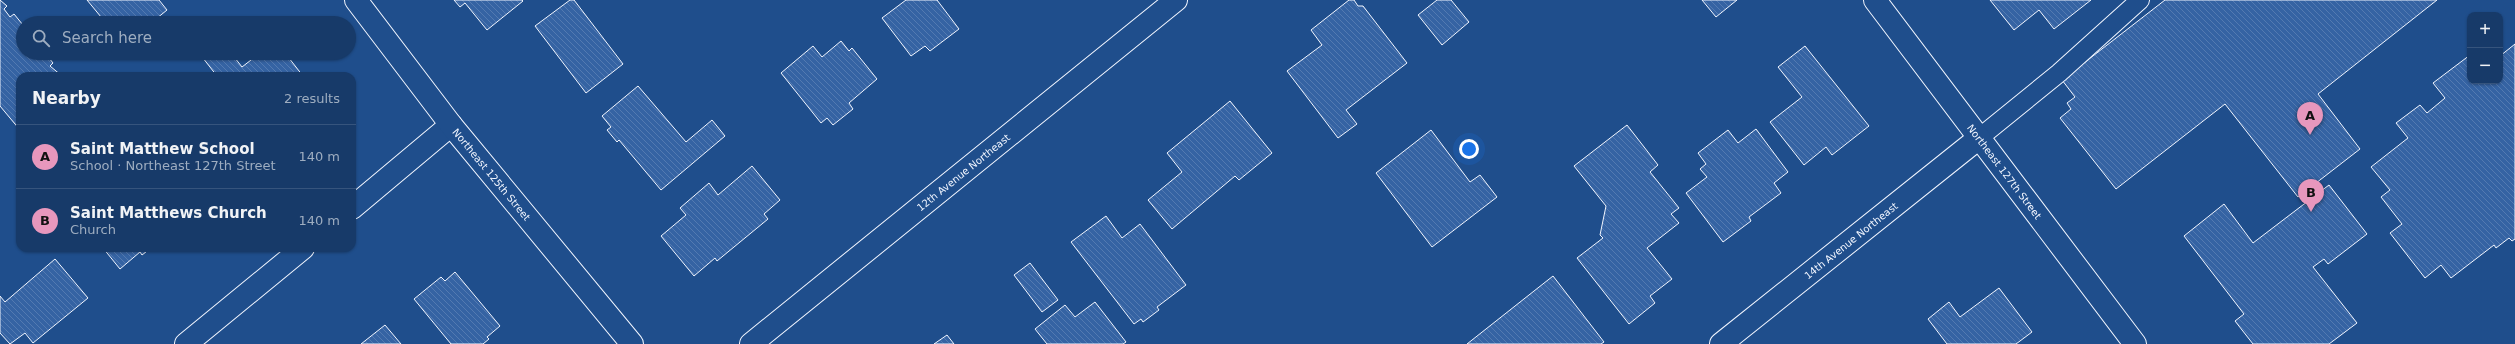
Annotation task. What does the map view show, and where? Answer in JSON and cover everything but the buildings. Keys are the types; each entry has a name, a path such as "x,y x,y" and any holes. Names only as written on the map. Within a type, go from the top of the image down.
{"street":[{"name":"Northeast 125th Street","path":"356,0 451,125 632,344"},
{"name":"12th Avenue Northeast","path":"751,344 1176,0"},
{"name":"Northeast 127th Street","path":"1875,0 2135,344"},
{"path":"356,205 451,125"},
{"name":"14th Avenue Northeast","path":"1721,344 1980,138"},
{"path":"186,344 298,252"}],"lane":[{"path":"1980,138 2059,74 2140,0"}],"place":[{"name":"Saint Matthew School","path":"2310,135"},
{"name":"Saint Matthews Church","path":"2311,212"}]}
